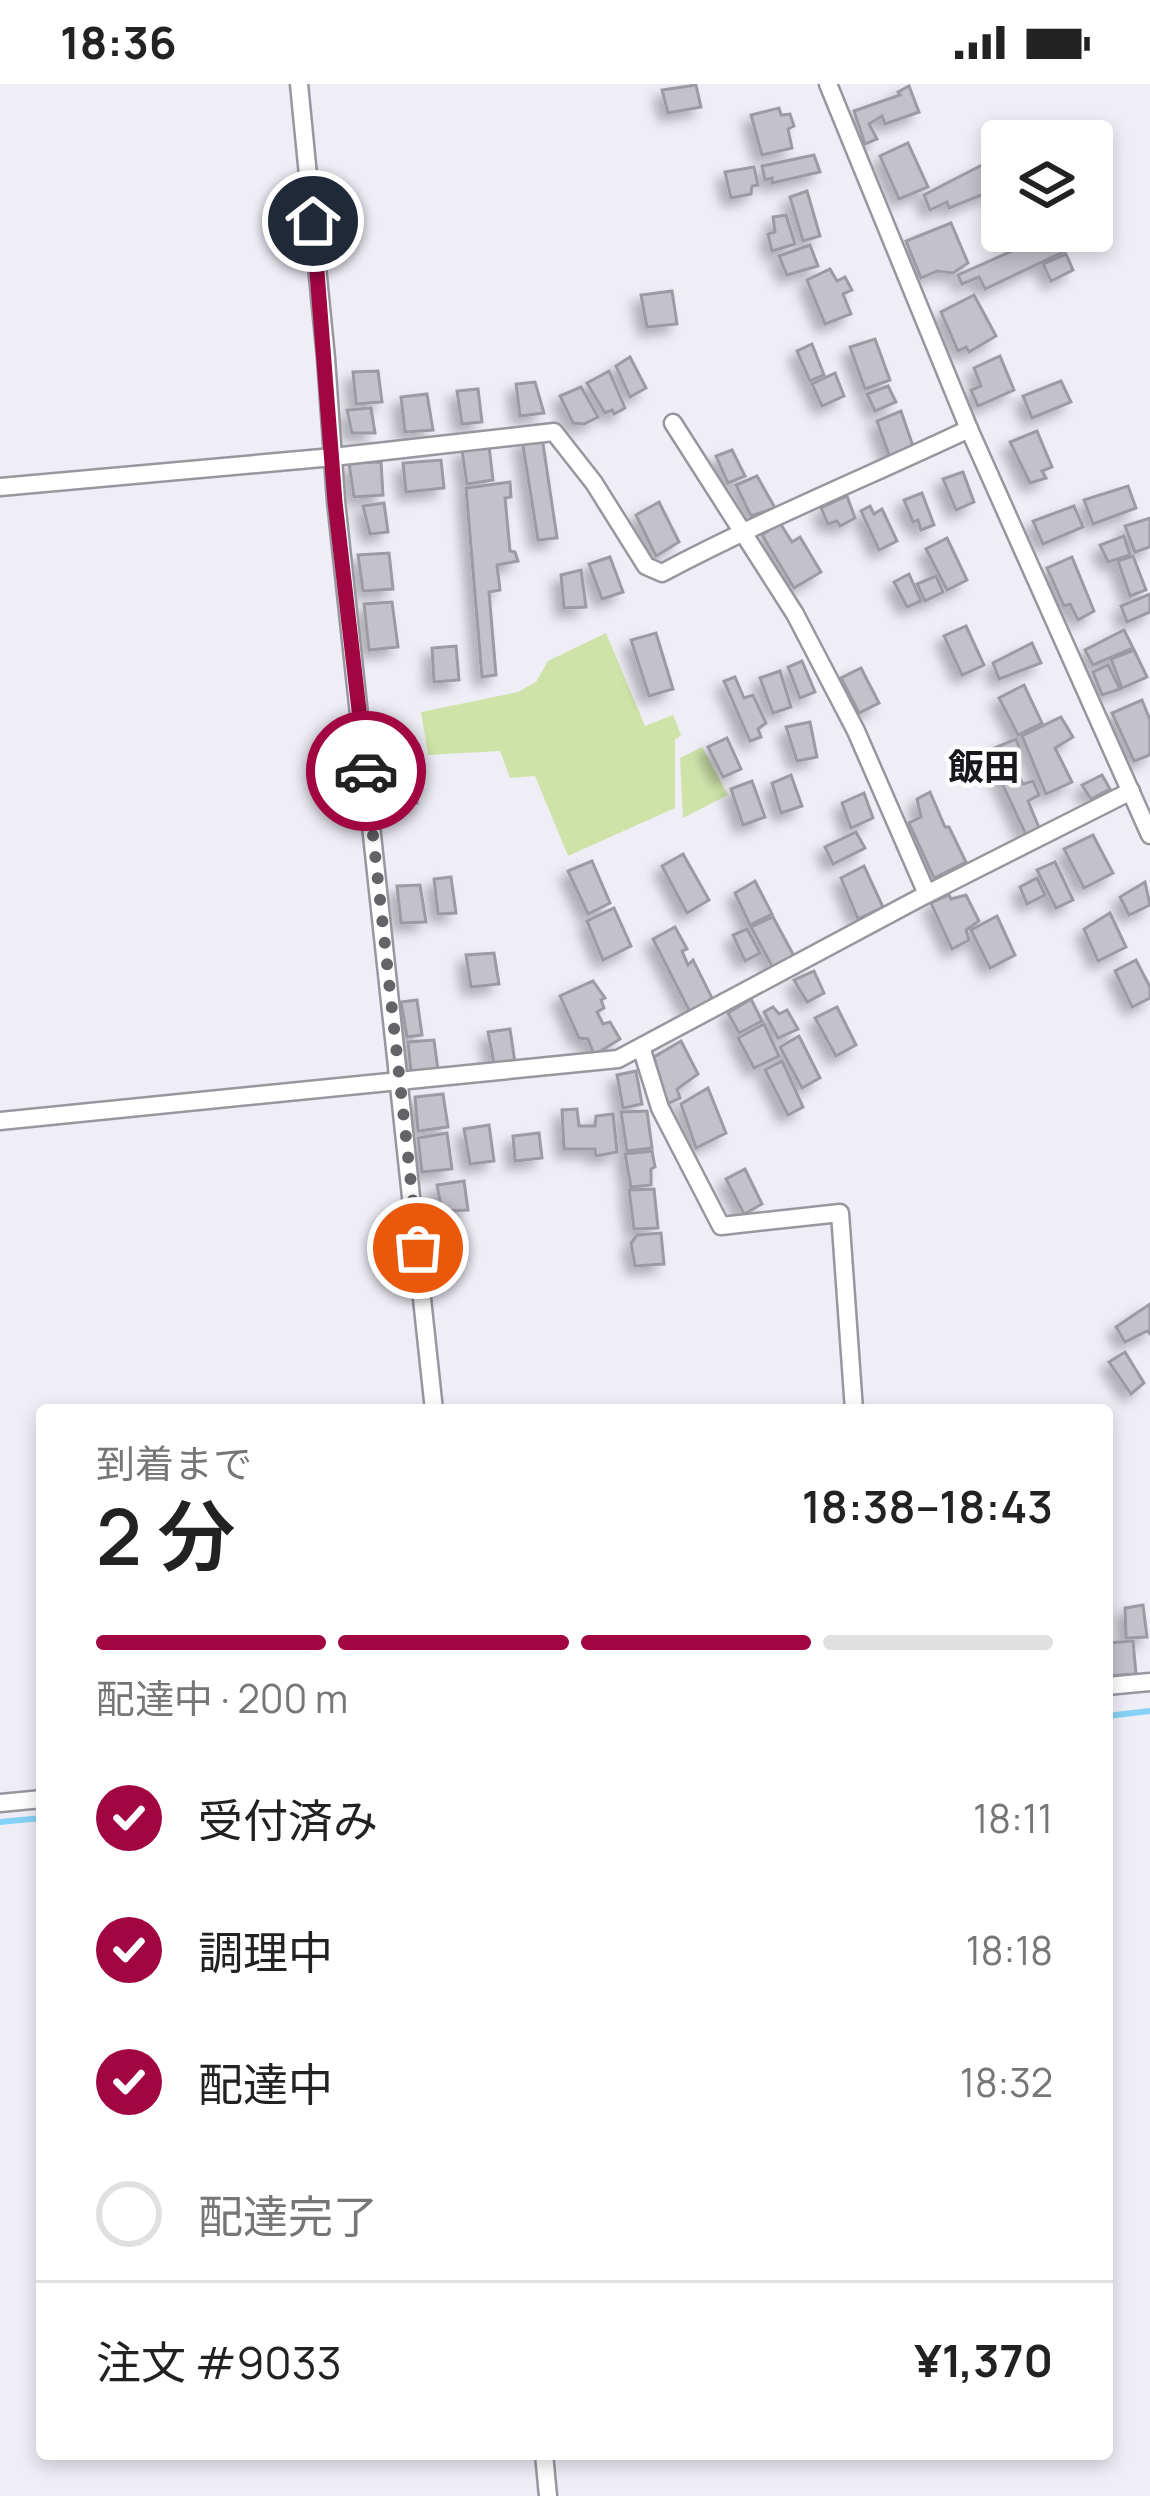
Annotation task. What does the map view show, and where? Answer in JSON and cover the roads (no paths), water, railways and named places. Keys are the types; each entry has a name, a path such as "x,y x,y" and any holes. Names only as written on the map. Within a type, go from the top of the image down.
{"street":[{"path":"299,84 333,458 433,1404"},
{"path":"828,84 969,429 1150,835"},
{"path":"673,423 795,614 856,731 926,894"},
{"path":"0,488 333,458 554,432 594,483 646,566 662,573 742,531 969,429"},
{"path":"0,1121 618,1059 926,894 1131,791"},
{"path":"641,1050 660,1108 721,1226 840,1213 854,1404"},
{"path":"1113,1685 1150,1682"},
{"path":"0,1803 36,1799"},
{"path":"545,2460 548,2496"}],"waterway":[{"path":"1113,1715 1150,1711"},
{"path":"0,1822 36,1819"}],"district":[{"name":"飯田","path":"984,767"}]}
